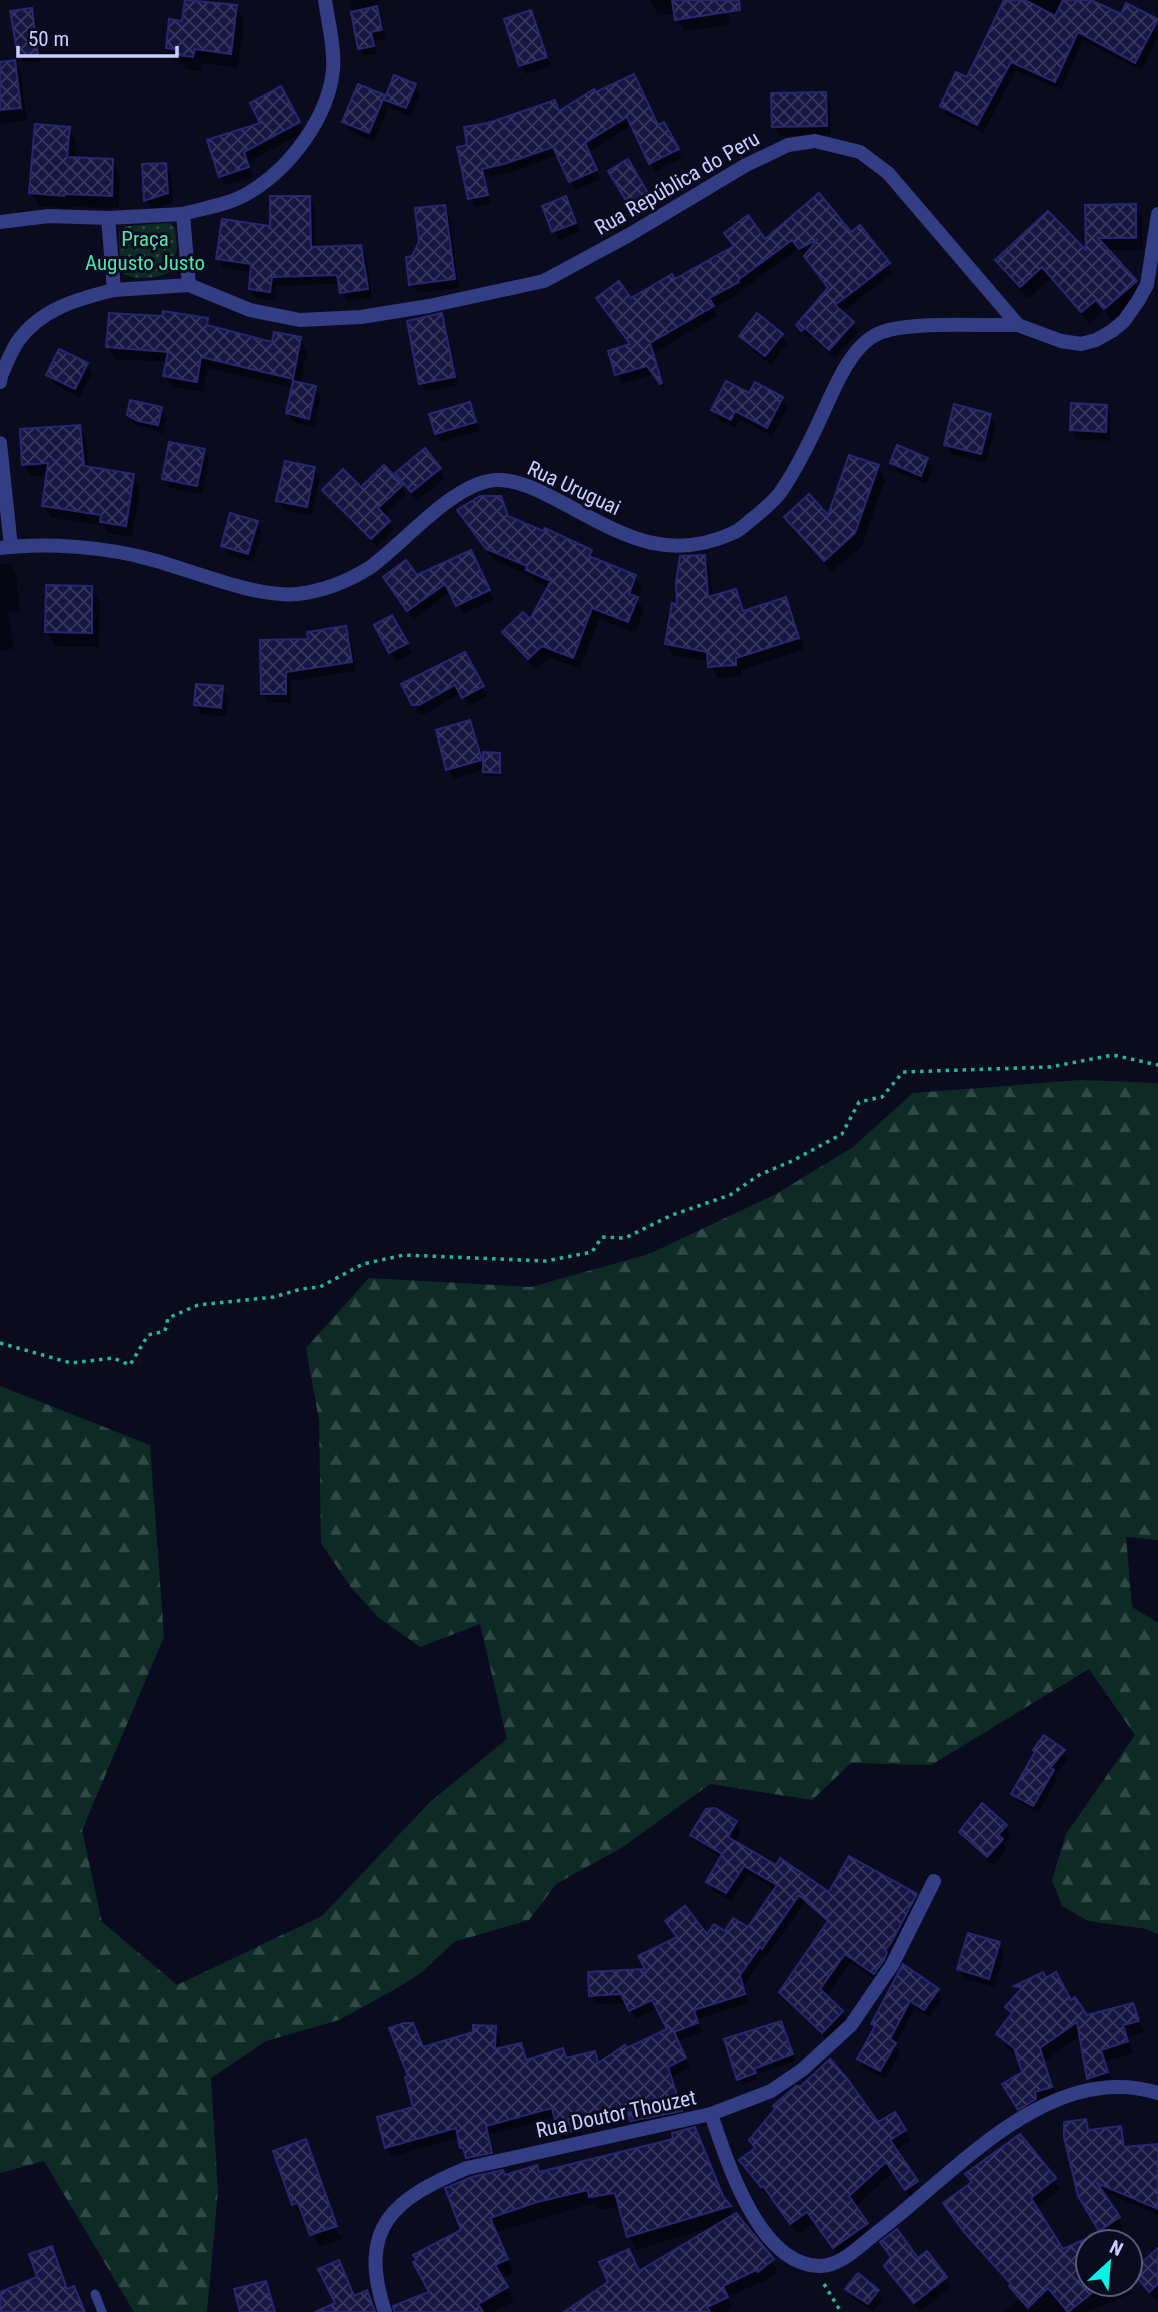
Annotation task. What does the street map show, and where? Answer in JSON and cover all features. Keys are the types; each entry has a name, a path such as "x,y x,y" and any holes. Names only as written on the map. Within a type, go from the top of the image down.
{"street":[{"path":"0,222 49,216 108,218 183,214 249,194 291,159 312,129 324,100 332,70 325,0"},
{"name":"Rua República do Peru","path":"188,285 250,310 300,320 361,317 429,306 544,281 629,235 746,165 788,145 815,141 860,152 888,173 1018,325 1061,341 1081,344 1096,340 1124,321 1147,285 1158,214"},
{"path":"0,382 18,341 38,319 72,300 114,290 188,285 183,214"},
{"path":"108,218 114,290"},
{"name":"Rua Uruguai","path":"6,547 98,548 150,559 269,592 296,594 341,584 371,567 423,520 460,494 481,483 496,480 517,482 543,492 646,543 676,546 703,542 735,532 781,493 845,366 863,344 879,332 928,326 1018,325"},
{"path":"0,443 6,547"},
{"path":"711,2114 771,2091 803,2070 851,2025 892,1965 934,1881"},
{"path":"816,2265 840,2261 892,2222 977,2150 1040,2106 1109,2085 1158,2093"},
{"name":"Rua Doutor Thouzet","path":"385,2312 376,2285 374,2257 378,2233 393,2214 415,2194 467,2168 711,2114 730,2172 764,2231 788,2256 806,2264 816,2265"}],"lane":[{"path":"95,2294 102,2312"}],"path":[{"path":"0,1343 71,1363 113,1358 130,1365 148,1335 165,1331 168,1318 198,1305 274,1297 320,1287 363,1264 404,1255 546,1261 592,1252 602,1237 625,1238 672,1215 730,1195 759,1175 842,1134 859,1102 882,1097 903,1072 1050,1067 1113,1055 1158,1065"},
{"path":"816,2265 841,2312"}],"green space":[{"name":"Praça Augusto Justo","path":"170,223 175,229 177,247 172,270 146,278 132,277 120,272 119,232 126,226"},
{"path":"1081,1080 1158,1083 1158,1540 1126,1537 1132,1607 1158,1623 1158,1935 1147,1929 1088,1921 1062,1906 1052,1880 1066,1834 1135,1735 1089,1669 931,1765 851,1763 812,1800 710,1784 623,1847 556,1884 529,1920 454,1942 421,1973 397,1988 339,2020 266,2041 211,2078 218,2191 207,2312 134,2312 44,2161 0,2173 0,1386 150,1445 164,1637 82,1830 102,1922 177,1985 322,1916 430,1802 507,1739 480,1624 420,1647 378,1617 350,1586 321,1543 319,1420 306,1348 369,1278 531,1287 649,1254 776,1194 853,1147 913,1093"}],"building":[{"path":"185,0 237,5 231,54 195,49 193,57 176,55 177,50 166,48 169,19 182,21"},
{"path":"672,0 739,0 740,10 675,20"},
{"path":"1004,0 1025,0 1055,16 1063,0 1091,0 1121,14 1126,3 1158,19 1135,63 1078,32 1055,82 1011,62 977,125 940,106 956,72 967,77"},
{"path":"377,6 382,30 371,32 374,46 358,49 351,12"},
{"path":"32,8 38,54 18,56 10,11"},
{"path":"531,10 547,57 519,66 504,19"},
{"path":"15,60 21,108 0,110 0,62"},
{"path":"634,74 658,125 664,122 679,149 649,164 627,117 585,143 597,170 569,182 553,147 482,169 488,195 468,199 457,147 467,145 464,127 488,123 555,100 559,111 594,89 596,92"},
{"path":"394,75 416,84 406,108 384,100"},
{"path":"358,84 385,95 369,133 342,122"},
{"path":"281,86 300,122 244,152 249,167 219,177 207,140 260,123 250,103"},
{"path":"826,92 827,126 772,127 771,93"},
{"path":"35,124 70,127 67,157 113,159 112,196 29,193"},
{"path":"628,159 649,195 630,207 608,171"},
{"path":"166,163 168,193 144,201 142,164"},
{"path":"819,193 851,232 860,225 890,263 835,305 854,322 829,350 805,328 801,331 796,325 828,288 804,256 818,239 799,249 792,240 738,280 739,282 709,298 714,306 650,343 662,383 660,384 647,366 615,375 608,351 630,344 596,298 619,281 631,298 672,274 675,279 734,246 724,233 748,215 765,239"},
{"path":"270,196 310,196 311,247 361,245 368,289 340,293 337,275 272,277 270,292 249,289 251,264 216,259 222,219 270,226"},
{"path":"566,196 576,223 552,232 542,206"},
{"path":"1136,204 1136,238 1098,238 1137,281 1104,309 1096,300 1081,312 1042,267 1020,287 995,260 1048,211 1086,250 1085,205"},
{"path":"445,205 455,279 409,285 406,257 412,256 419,242 415,208"},
{"path":"163,311 208,318 207,325 272,342 274,332 301,337 293,379 201,357 197,382 163,376 168,352 106,347 109,313 162,316"},
{"path":"442,313 455,377 419,384 407,321"},
{"path":"757,313 783,334 765,356 739,336"},
{"path":"59,349 88,363 75,389 46,375"},
{"path":"293,381 316,386 309,419 286,413"},
{"path":"726,381 749,393 755,382 783,397 767,428 735,411 731,420 711,410"},
{"path":"130,400 162,407 158,425 138,421 127,415"},
{"path":"470,402 476,422 435,434 429,414"},
{"path":"1071,403 1107,405 1106,432 1070,430"},
{"path":"954,404 991,414 981,454 944,445"},
{"path":"80,425 84,466 134,474 126,526 100,522 101,515 42,506 48,463 22,465 20,429"},
{"path":"169,442 205,449 197,486 162,479"},
{"path":"897,445 928,458 921,476 890,463"},
{"path":"425,448 441,468 411,492 395,473"},
{"path":"849,455 879,465 855,533 824,561 784,517 809,494 828,515"},
{"path":"285,461 315,467 307,507 276,501"},
{"path":"384,465 403,485 378,508 390,521 371,539 322,490 343,469 361,487"},
{"path":"480,496 501,496 508,516 543,531 545,528 592,550 589,556 636,575 629,594 638,597 628,622 592,608 573,658 542,646 528,659 502,632 523,612 530,619 551,581 526,570 527,566 486,549 457,510"},
{"path":"230,513 258,521 248,554 221,546"},
{"path":"471,550 490,590 456,606 445,584 407,611 383,577 406,560 417,575"},
{"path":"705,555 708,597 736,589 743,611 786,597 799,638 736,658 736,665 708,667 707,652 665,644 672,603 677,604 676,583 680,556"},
{"path":"46,585 92,586 92,633 45,632"},
{"path":"392,615 408,643 389,653 374,625"},
{"path":"346,626 352,662 286,672 286,694 261,694 260,640 308,639 307,632"},
{"path":"465,652 484,686 462,698 455,685 419,705 412,705 401,684"},
{"path":"196,684 223,686 221,708 194,705"},
{"path":"470,720 482,760 446,770 436,730"},
{"path":"483,752 500,753 500,773 483,772"},
{"path":"1044,1735 1065,1750 1050,1768 1054,1770 1033,1806 1011,1794 1035,1752 1033,1750"},
{"path":"982,1803 1007,1825 998,1835 1003,1839 987,1857 959,1832"},
{"path":"715,1808 737,1821 728,1837 776,1865 780,1858 829,1892 849,1856 917,1894 885,1950 887,1952 884,1960 874,1974 845,1954 820,1989 843,2011 822,2033 779,1992 828,1921 799,1895 762,1949 760,1947 740,1975 745,1994 694,2010 698,2023 674,2032 686,2058 668,2067 682,2111 630,2121 626,2106 577,2119 579,2130 558,2134 552,2108 486,2126 492,2153 466,2158 463,2148 460,2148 456,2128 385,2148 377,2117 413,2107 405,2077 408,2076 389,2028 413,2023 423,2047 473,2032 473,2025 496,2026 495,2049 521,2043 526,2060 563,2048 566,2058 595,2051 598,2063 625,2045 627,2048 667,2029 652,2000 629,2011 621,1994 589,1996 588,1972 645,1969 638,1956 677,1937 665,1921 685,1906 707,1934 714,1924 725,1931 733,1918 748,1927 777,1885 744,1866 726,1893 706,1882 722,1854 690,1835 706,1809"},
{"path":"968,1933 1000,1942 989,1979 957,1969"},
{"path":"903,1964 939,1989 924,2010 910,2001 890,2039 896,2043 880,2071 857,2059 875,2026 871,2024"},
{"path":"1043,1972 1046,1978 1056,1972 1071,2000 1075,1997 1087,2015 1133,2003 1139,2021 1123,2025 1128,2041 1101,2050 1108,2072 1087,2079 1077,2022 1040,2048 1052,2087 1035,2092 1036,2099 1018,2110 1002,2084 1022,2072 1014,2048 996,2034 1012,2013 1005,2007 1022,1988 1014,1986"},
{"path":"781,2021 793,2054 754,2069 756,2073 737,2080 724,2039"},
{"path":"830,2059 878,2122 895,2112 906,2130 890,2140 918,2181 905,2190 886,2162 849,2196 868,2223 833,2248 807,2212 790,2224 763,2186 761,2187 739,2160 755,2148 749,2140 775,2109 773,2106 796,2086 801,2086"},
{"path":"1086,2119 1088,2130 1121,2126 1124,2147 1158,2144 1158,2209 1097,2183 1120,2217 1104,2228 1097,2228 1078,2196 1064,2137 1064,2122"},
{"path":"695,2127 723,2196 731,2206 627,2237 615,2193 589,2197 588,2190 537,2202 490,2218 508,2259 495,2265 508,2287 478,2304 483,2312 394,2312 393,2306 429,2292 413,2262 417,2260 413,2255 461,2230 445,2188 472,2177 503,2170 505,2175 537,2165 539,2172 673,2139 672,2133"},
{"path":"1020,2134 1056,2178 1031,2198 1063,2249 1074,2244 1074,2298 1086,2298 1068,2312 1048,2288 1028,2308 943,2203 972,2182 965,2174"},
{"path":"306,2139 337,2226 310,2235 298,2203 292,2205 273,2151"},
{"path":"736,2213 774,2259 758,2272 756,2270 723,2286 728,2297 707,2307 710,2312 564,2312 608,2282 599,2262 629,2249 639,2271"},
{"path":"897,2229 918,2258 927,2251 947,2277 914,2303 884,2266 891,2257 880,2242"},
{"path":"52,2246 67,2289 74,2286 85,2312 0,2312 0,2292 37,2277 29,2254"},
{"path":"1158,2248 1158,2284 1149,2292 1144,2286 1144,2260"},
{"path":"339,2260 354,2296 367,2290 375,2312 315,2312 335,2303 318,2269"},
{"path":"858,2273 879,2290 868,2304 845,2289"},
{"path":"266,2281 275,2312 240,2312 234,2289"}]}
